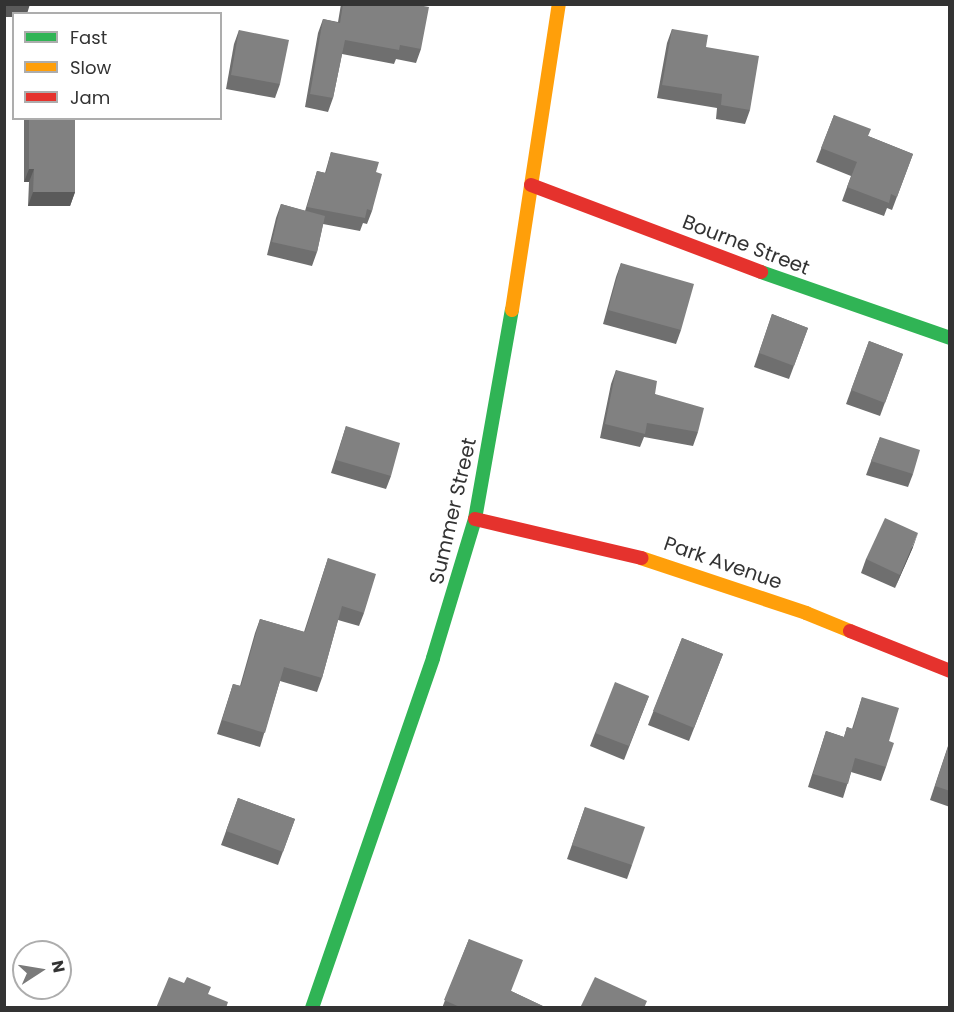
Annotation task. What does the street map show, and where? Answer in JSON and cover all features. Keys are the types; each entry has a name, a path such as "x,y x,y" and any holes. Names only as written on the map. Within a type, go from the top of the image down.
{"main road":[{"name":"Summer Street","path":"312,1008 427,678 456,589 475,519 500,386 559,4"},
{"name":"Bourne Street","path":"531,185 818,294 950,338"},
{"name":"Park Avenue","path":"475,519 670,565 806,613 950,671"}],"building":[{"path":"343,4 413,4 429,7 421,49 400,45 399,50 345,40 333,98 310,94 323,19 340,23"},
{"path":"672,29 708,35 706,47 759,56 750,110 721,105 722,94 662,85"},
{"path":"239,30 289,40 280,84 231,75"},
{"path":"834,115 871,129 868,136 913,154 897,197 891,194 889,203 847,187 857,162 821,148"},
{"path":"29,120 75,120 75,192 33,192 34,169 29,169"},
{"path":"331,152 379,162 376,172 382,174 372,211 367,209 365,218 307,207 317,171 326,173"},
{"path":"281,204 325,216 317,252 272,242"},
{"path":"621,263 694,284 681,330 608,310"},
{"path":"772,314 808,328 794,366 759,353"},
{"path":"869,341 903,354 885,403 851,390"},
{"path":"616,370 657,381 655,394 704,408 698,432 647,423 645,434 605,424"},
{"path":"346,426 400,443 391,476 336,460"},
{"path":"880,437 920,450 913,474 871,461"},
{"path":"885,518 918,533 900,575 866,559"},
{"path":"328,558 376,574 364,613 342,606 322,678 284,667 265,733 222,720 233,684 241,686 260,619 305,632"},
{"path":"682,638 723,654 694,728 653,711"},
{"path":"615,682 649,696 629,746 595,733"},
{"path":"862,697 899,708 889,741 894,743 886,767 855,758 848,784 813,774 826,731 844,737 847,727 853,729"},
{"path":"950,741 950,791 935,786"},
{"path":"238,798 295,819 283,852 226,831"},
{"path":"585,807 645,827 632,865 572,845"},
{"path":"469,939 523,960 511,991 547,1008 462,1008 444,1000"},
{"path":"169,977 184,983 187,977 211,987 208,994 228,1002 226,1008 156,1008"},
{"path":"595,977 647,1001 644,1008 580,1008"}],"traffic: fast":[{"path":"761,272 950,338"},
{"path":"312,1008 433,658 475,519 512,310"}],"traffic: slow":[{"path":"512,310 559,4"},
{"path":"641,558 806,613 850,631"}],"traffic: jam":[{"path":"531,185 761,272"},
{"path":"475,519 641,558"},
{"path":"850,631 950,671"}]}
